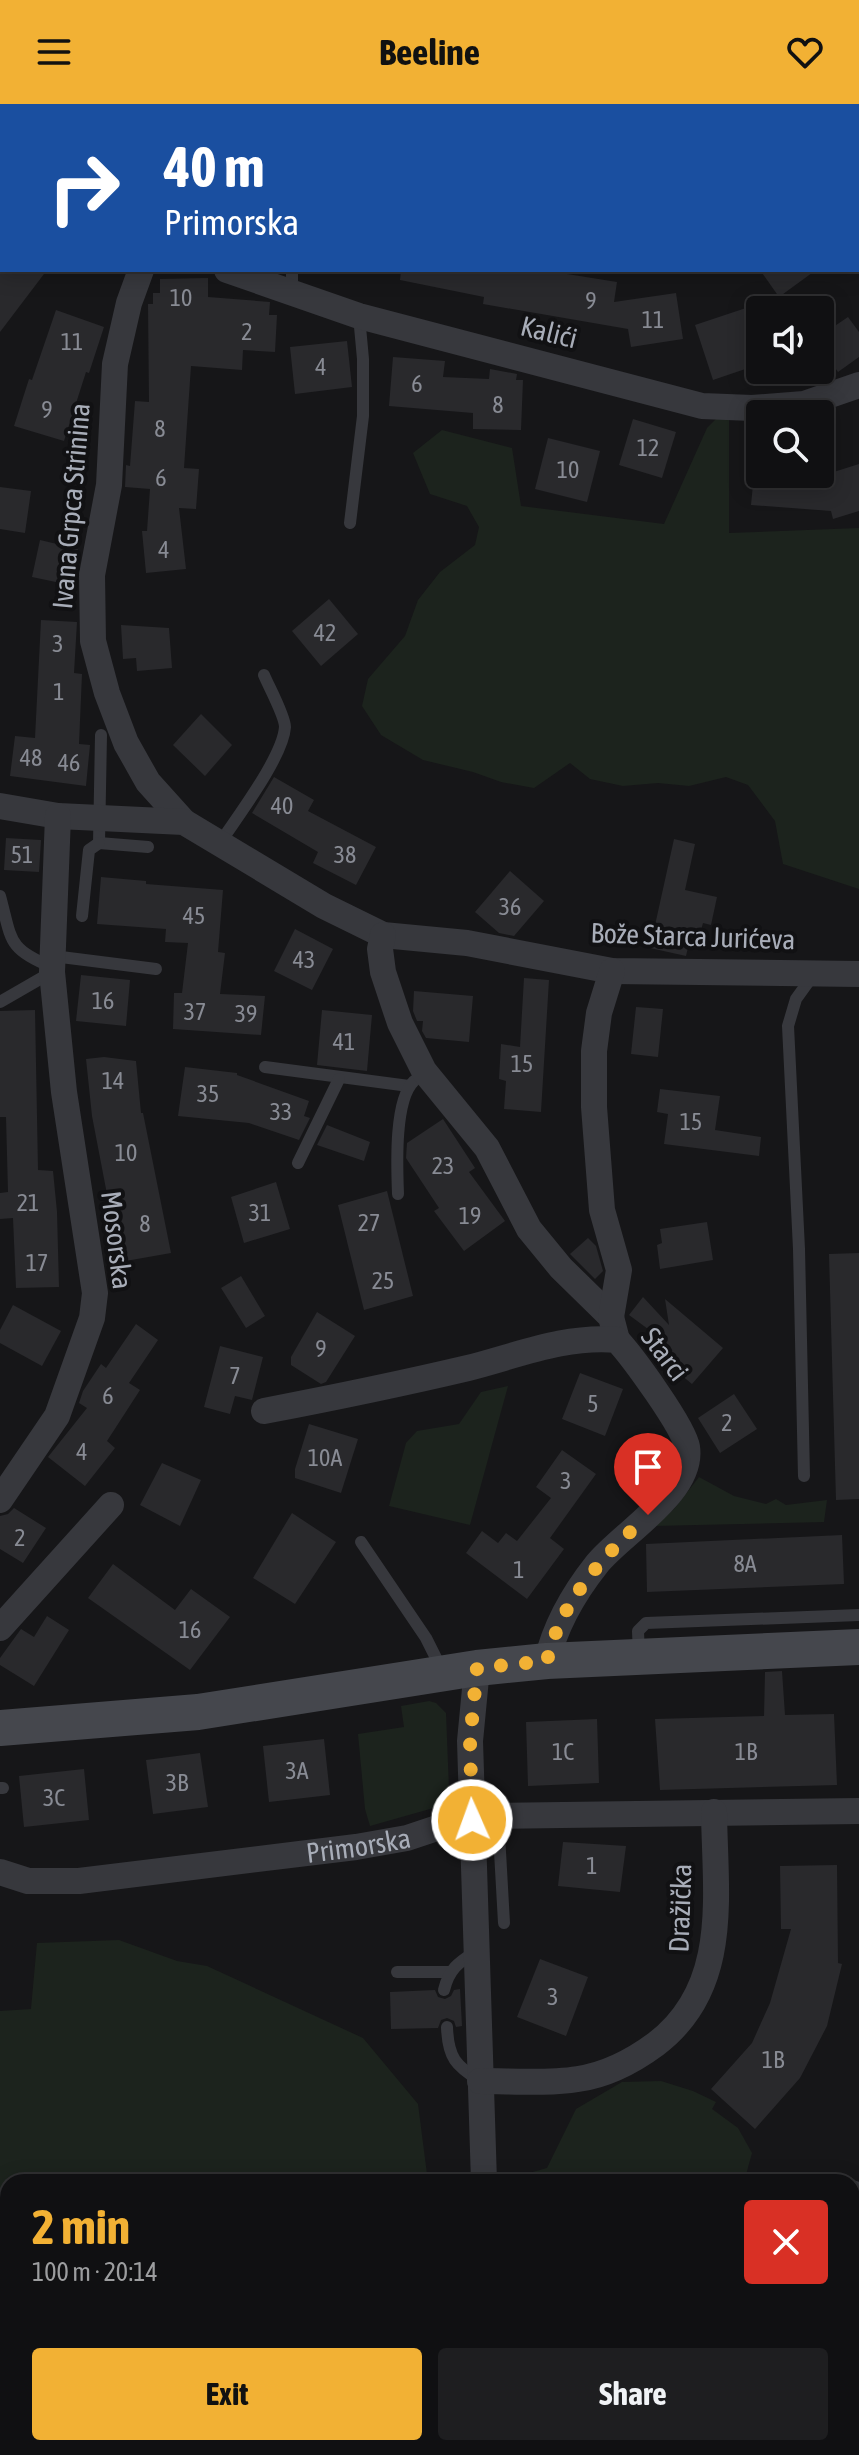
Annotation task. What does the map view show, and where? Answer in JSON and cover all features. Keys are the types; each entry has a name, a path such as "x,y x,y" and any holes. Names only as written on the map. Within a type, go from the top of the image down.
{"street":[{"name":"Ivana Grpca Strinina","path":"140,272 129,303 115,364 109,485 92,575 93,641 107,693 126,743 148,782 184,822"},
{"name":"Kalići","path":"240,272 292,280 359,316 702,406 752,408 804,404 859,385"},
{"name":"Bože Starca Jurićeva","path":"0,806 58,816 99,831 184,822 324,906 383,935 467,943 612,971 859,974"},
{"name":"Mosorska","path":"0,1500 57,1416 92,1318 95,1293 64,1092 53,965 58,816"},
{"path":"383,935 380,949 383,972 416,1079 487,1148 529,1229 614,1328"},
{"name":"Starci","path":"547,1661 559,1625 579,1588 613,1546 662,1502 677,1484 687,1458 685,1439 614,1328 619,1270 602,1210 594,1107 594,1051 599,1013 612,971"},
{"name":"Starci","path":"264,1411 396,1385 562,1343 598,1338 614,1328"},
{"path":"0,1628 111,1505"},
{"path":"0,1728 198,1712 460,1670 547,1661 859,1647"},
{"path":"460,1670 470,1741 484,2174"},
{"name":"Primorska","path":"0,1872 28,1881 79,1881 356,1847 498,1816 859,1811"},
{"name":"Dražička","path":"480,2081 578,2079 639,2057 672,2032 693,2002 709,1969 715,1936 714,1812"}],"lane":[{"path":"350,523 363,416 359,316"},
{"path":"220,843 258,786 280,744 285,725 264,675"},
{"path":"82,916 85,866 99,831 101,735"},
{"path":"99,831 148,847"},
{"path":"0,896 13,942 19,951 53,965 156,969"},
{"path":"0,1002 53,965"},
{"path":"804,1476 799,1249 788,1026 796,999 816,972"},
{"path":"265,1067 339,1079 416,1079 401,1116 396,1153 398,1194"},
{"path":"298,1163 339,1079"},
{"path":"361,1542 426,1638 460,1670"},
{"path":"639,1657 638,1631 646,1623 859,1615"},
{"path":"498,1816 504,1923"},
{"path":"444,1990 449,1972 476,1951"},
{"path":"397,1972 449,1972"},
{"path":"447,2027 451,2056 462,2069 480,2081"}],"shaded area":[{"path":"729,406 729,533 859,528 859,889 783,864 775,821 748,785 726,777 689,786 658,783 623,786 590,779 570,763 534,788 501,782 423,760 381,735 362,706 368,679 405,636 418,600 440,572 475,545 479,527 467,506 430,494 413,453 442,430 512,448 521,506 664,524 707,428"},
{"path":"508,1386 470,1525 389,1506 406,1443 417,1431 459,1424 481,1392"},
{"path":"699,1477 734,1496 766,1504 776,1499 786,1505 827,1500 824,1522 654,1526 674,1509"},
{"path":"429,1701 436,1703 446,1713 449,1789 437,1807 370,1826 365,1809 358,1734 404,1727 401,1706"},
{"path":"119,1940 177,1961 207,1966 363,2038 418,2104 427,2174 0,2174 0,2011 31,2009 37,1943"},
{"path":"661,2081 716,2102 712,2109 738,2128 752,2153 746,2174 527,2174 547,2168 576,2109 622,2082"}],"building":[{"path":"0,272 45,272 0,332"},
{"path":"401,272 554,272 617,282 614,302 676,293 683,339 631,347 628,329 483,304 484,297 400,280"},
{"path":"761,272 813,272 778,296"},
{"path":"208,278 208,297 270,302 269,315 277,315 275,352 243,350 242,370 191,366 184,468 199,469 196,509 179,508 186,569 146,573 142,531 147,531 150,489 125,487 126,465 130,466 135,401 149,402 148,304 153,304 153,293 160,293 160,279"},
{"path":"746,308 746,369 713,380 695,325"},
{"path":"56,310 104,327 64,441 14,426"},
{"path":"848,317 859,332 859,357 838,372 834,366 834,326"},
{"path":"347,341 352,387 295,394 290,347"},
{"path":"393,357 445,361 443,377 489,379 490,369 517,374 516,380 523,380 521,430 473,429 473,413 389,406"},
{"path":"633,419 676,432 662,478 619,465"},
{"path":"548,438 600,451 587,502 535,489"},
{"path":"859,464 859,511 833,519 831,511 751,505 753,488 834,488 834,472"},
{"path":"0,487 31,491 25,533 0,529"},
{"path":"40,540 78,549 70,585 32,577"},
{"path":"329,599 358,634 321,666 292,631"},
{"path":"41,620 77,622 74,673 82,674 79,744 90,745 86,786 10,776 15,736 35,738"},
{"path":"121,625 169,628 172,668 137,671 136,658 123,659"},
{"path":"201,714 232,745 205,776 173,745"},
{"path":"274,777 314,800 308,811 376,847 356,885 313,863 318,852 252,813"},
{"path":"6,838 41,840 39,872 4,870"},
{"path":"674,839 695,844 685,890 717,897 711,925 703,923 698,941 690,939 686,956 650,948"},
{"path":"510,871 544,901 514,936 499,933 475,912"},
{"path":"101,877 223,890 218,952 225,953 220,994 265,996 261,1035 173,1029 174,993 182,993 188,943 165,942 166,929 97,924"},
{"path":"295,929 333,949 312,990 274,971"},
{"path":"81,975 130,980 126,1026 76,1021"},
{"path":"524,978 549,980 541,1112 504,1109 506,1081 499,1079 501,1044 520,1047"},
{"path":"414,991 473,996 469,1042 426,1038 422,1031 423,1021 417,1021 413,1011"},
{"path":"636,1007 663,1009 658,1057 631,1054"},
{"path":"35,1010 38,1170 53,1171 59,1287 16,1288 13,1218 0,1219 0,1193 8,1192 6,1117 0,1117 0,1011"},
{"path":"322,1010 372,1015 367,1071 317,1065"},
{"path":"104,1057 136,1061 141,1113 171,1253 120,1262 92,1116 86,1059"},
{"path":"185,1067 237,1073 309,1101 304,1116 310,1118 299,1140 249,1123 178,1116"},
{"path":"660,1089 720,1096 715,1130 761,1137 759,1156 664,1144 668,1114 657,1112"},
{"path":"443,1119 475,1168 469,1172 505,1221 464,1251 434,1211 439,1208 406,1158 407,1143"},
{"path":"327,1125 370,1142 364,1161 317,1145"},
{"path":"276,1182 290,1229 244,1243 231,1197"},
{"path":"387,1191 413,1296 364,1310 338,1205"},
{"path":"707,1222 713,1260 660,1269 657,1245 662,1243 660,1229"},
{"path":"588,1238 596,1246 603,1271 595,1279 570,1254"},
{"path":"859,1253 859,1499 836,1500 829,1254"},
{"path":"241,1276 265,1316 246,1328 221,1288"},
{"path":"643,1297 669,1325 665,1299 723,1348 692,1384 657,1355 667,1343 629,1315"},
{"path":"13,1305 61,1331 42,1366 0,1343 0,1330"},
{"path":"317,1312 355,1336 326,1382 321,1384 291,1365 291,1357"},
{"path":"136,1324 158,1340 129,1383 140,1390 107,1441 115,1448 85,1486 48,1457 87,1408 79,1403 83,1391 101,1364 106,1368"},
{"path":"220,1346 263,1357 252,1400 235,1396 230,1414 204,1407"},
{"path":"580,1373 623,1389 605,1436 562,1419"},
{"path":"734,1394 757,1429 720,1453 698,1418"},
{"path":"309,1424 358,1439 341,1493 295,1478"},
{"path":"562,1450 596,1474 550,1538 564,1549 527,1599 466,1553 482,1531 498,1543 506,1533 517,1541 551,1498 536,1487"},
{"path":"162,1463 201,1480 180,1526 140,1505"},
{"path":"14,1508 46,1528 23,1563 0,1549 0,1516"},
{"path":"292,1513 336,1542 295,1604 253,1578"},
{"path":"842,1535 844,1584 647,1592 646,1544"},
{"path":"113,1564 175,1610 191,1589 230,1617 190,1670 88,1598"},
{"path":"47,1616 69,1630 34,1686 0,1665 0,1658 21,1629 34,1637"},
{"path":"782,1671 785,1715 834,1714 837,1785 660,1790 655,1719 764,1716 765,1672"},
{"path":"597,1719 599,1783 528,1786 526,1722"},
{"path":"324,1739 330,1795 269,1802 263,1746"},
{"path":"200,1753 208,1807 153,1814 146,1760"},
{"path":"84,1769 89,1820 24,1827 19,1776"},
{"path":"563,1842 626,1846 620,1892 558,1886"},
{"path":"837,1865 838,1963 842,1964 827,2026 800,2078 755,2129 711,2089 752,2043 770,2003 791,1929 781,1929 780,1866"},
{"path":"540,1959 588,1977 566,2036 517,2017"},
{"path":"460,1989 462,2026 456,2027 454,2021 447,2018 441,2020 438,2028 391,2029 390,1992 435,1990 438,1997 445,1999 454,1990"}],"route":[{"path":"472,1820 470,1741 477,1668 547,1661 551,1643 579,1588 613,1546 648,1515"}]}
